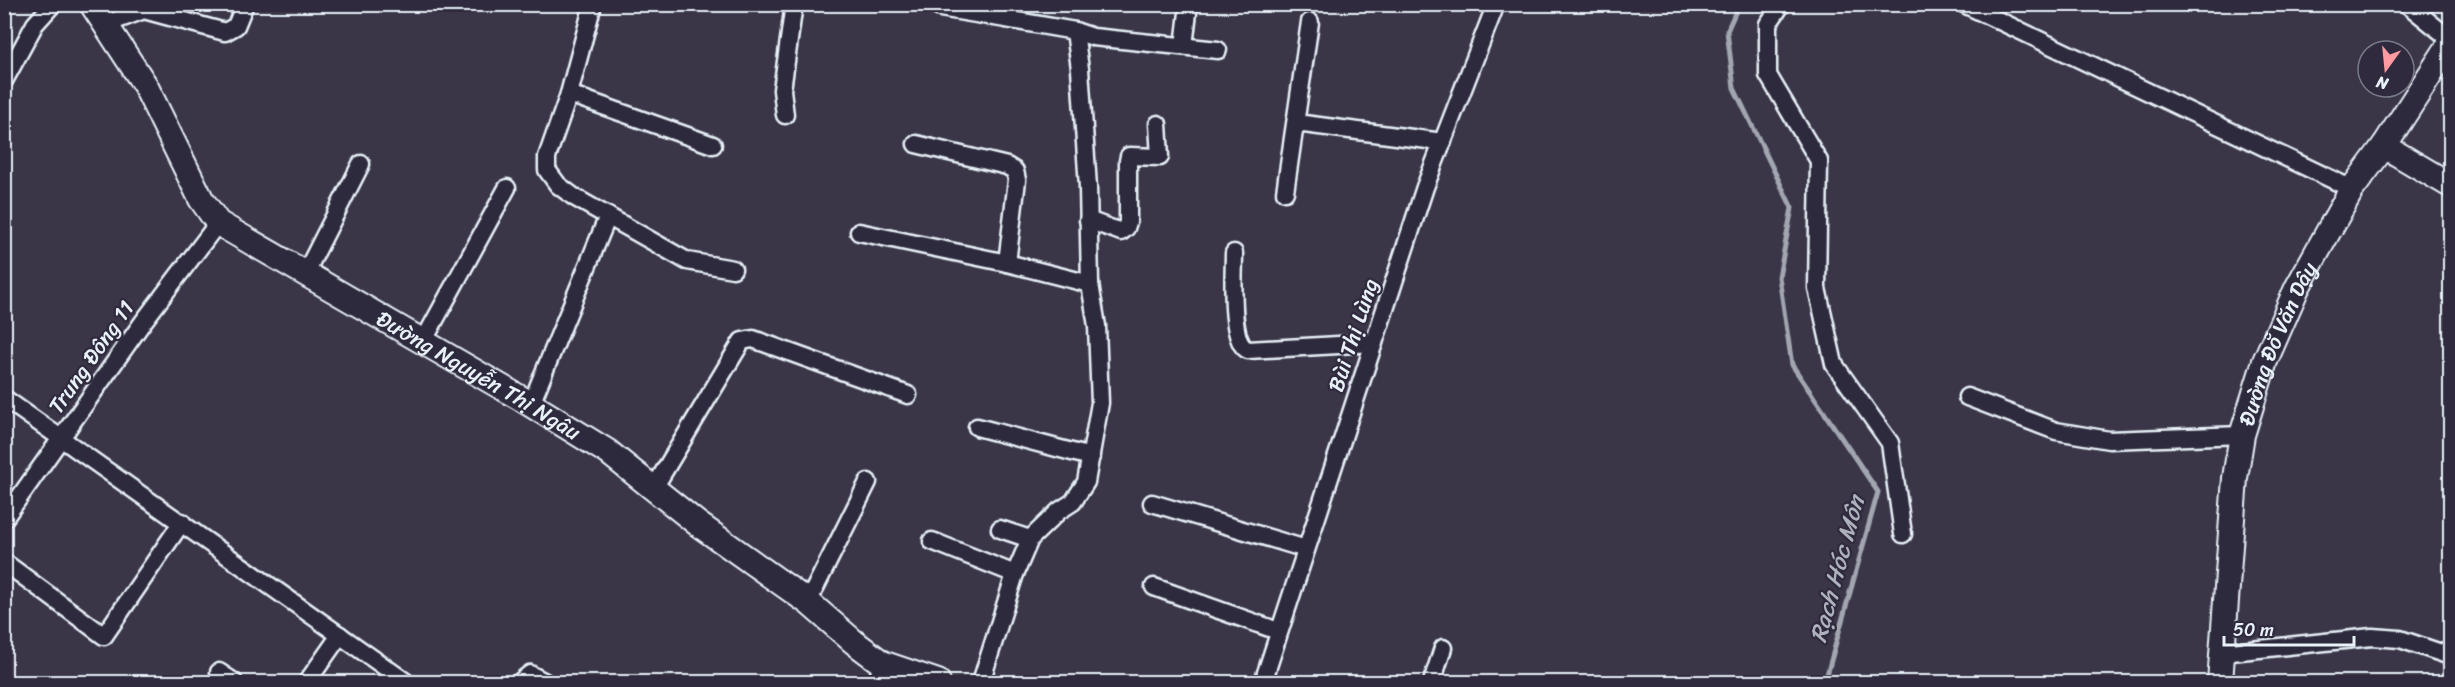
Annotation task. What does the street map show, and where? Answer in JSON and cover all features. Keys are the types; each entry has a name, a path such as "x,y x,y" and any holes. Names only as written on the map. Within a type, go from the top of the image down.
{"main road":[{"name":"Đường Nguyễn Thị Ngâu","path":"98,15 144,85 201,199 218,223 531,404 608,452 698,524 808,602 854,642 880,673 938,682"},
{"name":"Đường Đỗ Văn Dậy","path":"2220,682 2229,532 2235,478 2242,435 2265,361 2297,288 2352,189 2384,146 2451,44"},
{"path":"2384,146 2451,186"}],"street":[{"path":"4,81 35,24 54,4"},
{"path":"98,15 145,7 225,32 236,26 245,4"},
{"path":"593,4 569,94 547,157 547,170 558,185 687,261 733,269"},
{"path":"785,115 782,90 794,4"},
{"path":"1184,46 1189,4"},
{"name":"Bùi Thị Lùng","path":"1263,682 1425,187 1496,4"},
{"path":"1782,4 1768,24 1767,75 1819,161 1817,288 1819,299 1834,364 1890,443 1903,534"},
{"path":"1964,4 2352,189"},
{"path":"2407,4 2451,39"},
{"path":"940,8 1008,12 1093,37 1218,50"},
{"path":"1285,192 1310,22"},
{"path":"981,682 1015,574 1030,539 1059,511 1073,502 1086,482 1100,403 1096,326 1090,284 1083,116 1075,31"},
{"path":"569,94 713,145"},
{"path":"1296,123 1443,142"},
{"path":"1088,220 1121,232 1126,228 1128,222 1128,161 1130,156 1160,157 1158,124"},
{"path":"916,144 1006,166 1015,171 1017,180 1007,263"},
{"path":"305,274 361,164"},
{"path":"423,342 507,188"},
{"path":"531,404 608,216"},
{"name":"Trung Đông 11","path":"4,519 143,322 218,223"},
{"path":"860,232 1007,263 1090,284"},
{"path":"1234,253 1235,318 1239,342 1243,349 1374,343"},
{"path":"654,488 742,341 753,339 908,395"},
{"path":"1967,397 2056,431 2109,440 2242,435"},
{"path":"4,398 406,682"},
{"path":"977,427 1091,457"},
{"path":"808,602 868,482"},
{"path":"1152,503 1306,549"},
{"path":"4,561 104,636 182,522"},
{"path":"1000,529 1030,539"},
{"path":"932,541 1015,574"},
{"path":"1154,587 1278,631"},
{"path":"307,682 340,635"},
{"path":"2222,653 2372,637 2400,639 2451,656"},
{"path":"1432,682 1443,648"},
{"path":"219,672 234,682"},
{"path":"520,682 530,674 545,682"}],"waterway":[{"name":"Rạch Hóc Môn","path":"1739,4 1727,31 1734,88 1792,208 1779,277 1792,365 1878,492 1825,682"}]}
